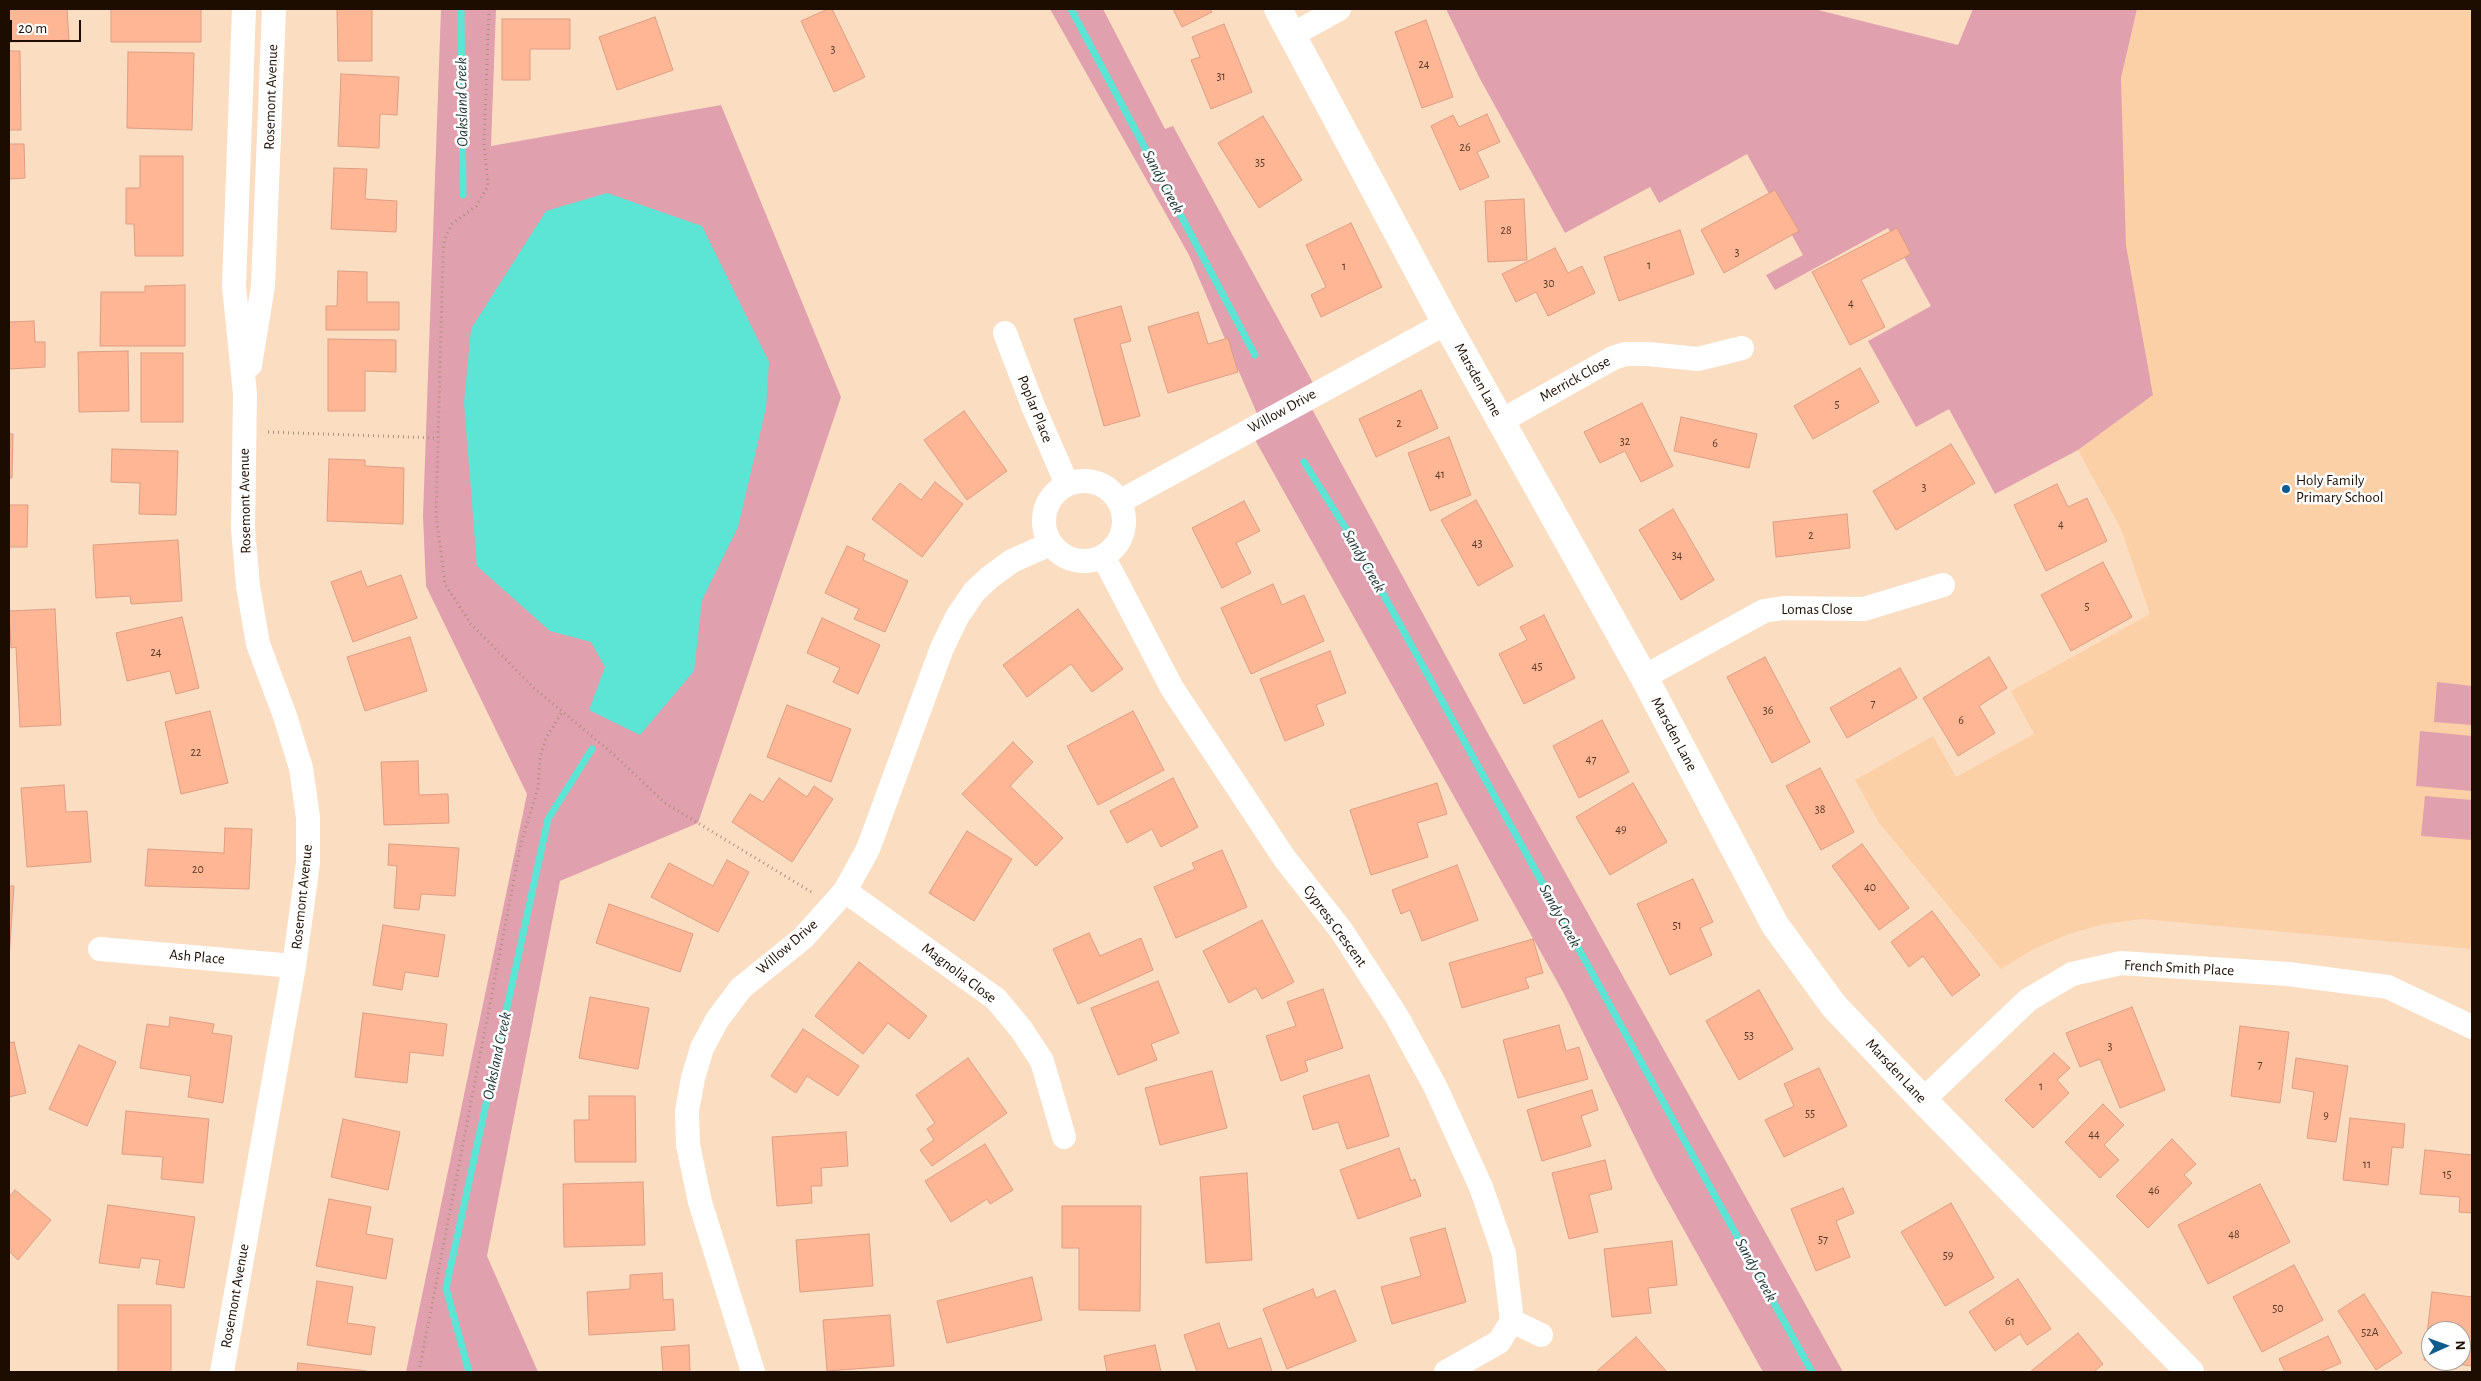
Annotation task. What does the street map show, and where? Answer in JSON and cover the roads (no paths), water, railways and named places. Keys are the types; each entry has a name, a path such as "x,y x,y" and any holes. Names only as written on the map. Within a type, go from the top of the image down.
{"main road":[{"name":"Marsden Lane","path":"1278,9 1446,323 1644,677 1776,925 1834,1006 2181,1369"}],"street":[{"name":"Rosemont Avenue","path":"222,1372 294,966 308,863 308,817 301,768 285,716 258,644 248,586 243,529 245,394 234,286 244,9"},
{"name":"Rosemont Avenue","path":"245,394 263,286 274,9"},
{"path":"1292,35 1339,9"},
{"name":"Willow Drive","path":"1119,502 1446,323"},
{"name":"Poplar Place","path":"1005,333 1032,406 1067,484"},
{"name":"Merrick Close","path":"1501,421 1613,358 1624,354 1642,353 1698,359 1742,348"},
{"path":"1082,481 1096,483 1110,490 1119,502 1123,517 1122,532 1115,546 1103,556 1089,560 1074,560 1061,554 1050,544 1044,527 1045,510 1053,495 1067,484 1082,481"},
{"name":"Willow Drive","path":"753,1372 700,1202 688,1146 686,1128 688,1103 702,1048 717,1020 741,988 803,938 839,898 868,849 942,648 957,617 974,592 1012,560 1050,544"},
{"name":"Cypress Crescent","path":"1103,556 1172,688 1285,859 1341,930 1396,1015 1435,1086 1481,1187 1504,1254 1512,1321"},
{"name":"Lomas Close","path":"1644,677 1764,612 1783,608 1864,609 1943,585"},
{"name":"Magnolia Close","path":"839,898 996,999 1021,1029 1042,1061 1064,1137"},
{"name":"Ash Place","path":"100,949 294,966"},
{"name":"French Smith Place","path":"1923,1100 2028,1000 2072,974 2121,964 2288,974 2388,987 2472,1027"},
{"path":"1446,1372 1498,1342 1512,1321 1541,1335"}],"water":[{"path":"607,193 702,226 769,362 766,408 738,527 702,600 694,671 640,735 589,710 605,667 591,642 550,631 477,566 464,402 471,329 546,211"}],"waterway":[{"name":"Oaksland Creek","path":"461,9 463,195"},
{"name":"Sandy Creek","path":"1071,9 1255,355"},
{"name":"Sandy Creek","path":"1304,462 1355,543 1812,1372"},
{"name":"Oaksland Creek","path":"469,1372 446,1288 548,819 592,749"}],"place":[{"name":"Holy Family Primary School","path":"2286,489"}]}
